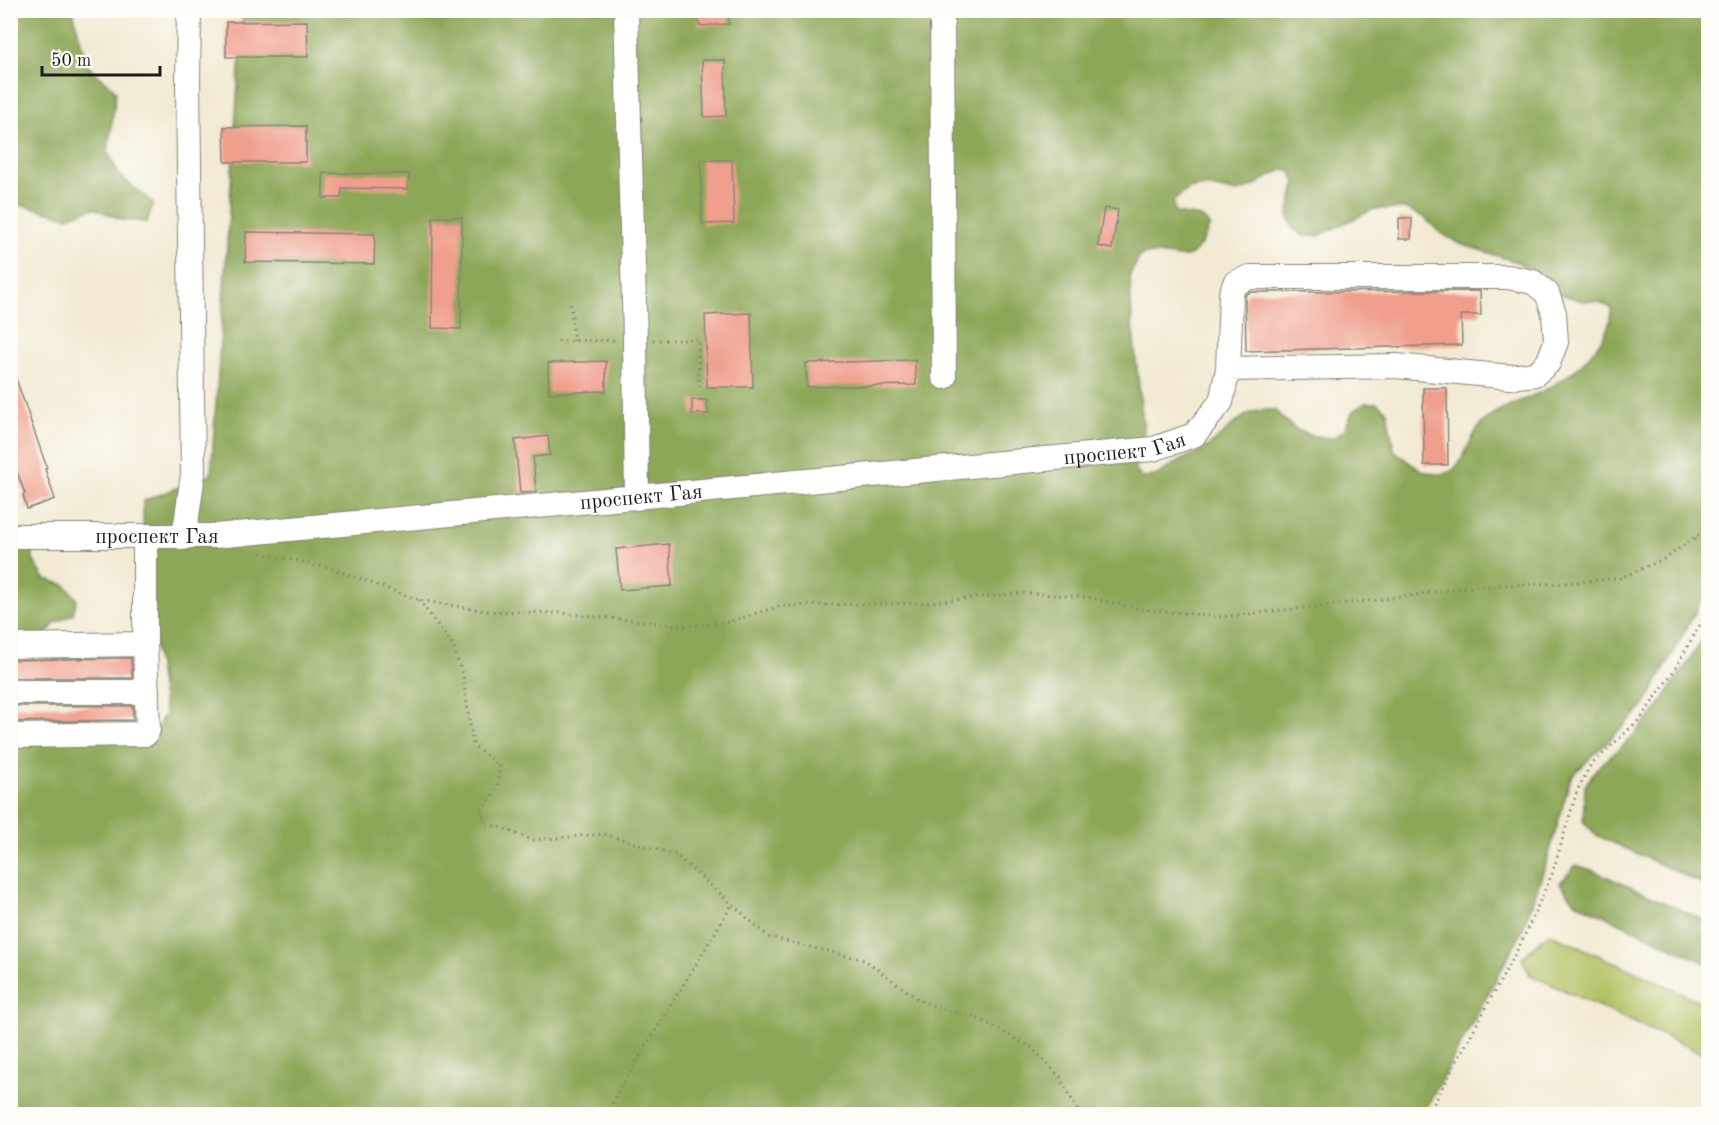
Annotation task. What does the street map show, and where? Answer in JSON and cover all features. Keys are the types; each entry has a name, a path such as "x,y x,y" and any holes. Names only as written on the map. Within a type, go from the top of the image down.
{"street":[{"path":"184,538 193,474 189,10"},
{"path":"626,10 637,498"},
{"path":"942,10 944,377"},
{"name":"проспект Гая","path":"10,536 184,538 1152,450 1194,435 1221,402 1228,369 1231,294 1235,283 1250,277 1508,277 1533,282 1547,293 1554,313 1556,342 1548,363 1535,374 1510,377 1396,366 1228,369"},
{"path":"10,736 146,734 148,730 145,644 146,537"},
{"path":"10,646 145,644"},
{"path":"10,692 147,692"}],"path":[{"path":"571,304 574,341"},
{"path":"260,552 330,568 419,600 485,611 561,613 687,626 728,622 780,606 919,603 1023,593 1086,597 1142,609 1221,616 1366,601 1479,586 1567,584 1621,578 1666,558 1708,528"},
{"path":"1693,539 1708,540"},
{"path":"419,600 453,646 463,677 474,745 499,765 498,786 482,811 485,824 532,840 604,834 676,855 769,937 865,960 920,1000 939,1008 975,1017 1031,1047 1060,1077 1078,1111 1083,1114"},
{"path":"1428,1114 1522,941 1552,874 1577,791 1590,766 1641,718 1673,672 1708,611"},
{"path":"607,1114 631,1070 732,905"}],"green space":[{"path":"11,10 73,11 87,65 116,91 108,152 119,175 153,203 147,222 122,220 94,208 67,217 11,204"},
{"path":"243,11 1708,11 1708,589 1644,706 1571,777 1547,861 1522,931 1423,1114 11,1114 10,731 153,737 165,713 144,574 143,501 211,475","holes":["1282,170 1290,171 1296,182 1288,215 1293,228 1304,236 1318,236 1374,209 1406,209 1424,217 1438,231 1458,243 1517,262 1541,275 1555,292 1579,300 1600,302 1611,308 1605,333 1590,355 1560,382 1488,417 1478,427 1458,465 1447,473 1425,472 1399,455 1394,450 1387,411 1377,403 1365,403 1353,411 1344,430 1333,438 1300,432 1275,410 1252,413 1236,422 1204,449 1179,461 1158,475 1142,478 1135,470 1144,432 1132,323 1130,274 1141,255 1189,256 1203,241 1210,225 1201,217 1175,213 1173,202 1184,193 1200,187 1241,191"]},
{"path":"10,541 32,546 33,560 45,579 65,585 77,599 73,614 55,623 42,639 11,642"},
{"path":"1708,631 1708,886 1596,835 1583,821 1585,786 1596,769 1625,744 1654,713"},
{"path":"1576,865 1708,922 1708,964 1575,902 1560,883"},
{"path":"1549,933 1708,1005 1708,1056 1530,975 1522,958"}],"building":[{"path":"698,10 728,10 729,24 699,26"},
{"path":"307,21 308,57 226,57 226,22"},
{"path":"702,60 725,60 726,116 704,117"},
{"path":"306,126 306,162 225,162 224,127"},
{"path":"701,160 732,160 734,223 702,224"},
{"path":"323,173 409,174 408,189 342,188 341,198 323,198"},
{"path":"1104,208 1118,210 1112,249 1098,246"},
{"path":"433,217 462,217 461,329 432,328"},
{"path":"1399,218 1412,218 1411,239 1399,239"},
{"path":"246,232 375,234 374,264 245,262"},
{"path":"1480,291 1481,315 1461,315 1462,345 1246,351 1245,297 1251,292"},
{"path":"751,313 753,387 707,387 705,315"},
{"path":"915,360 916,385 807,387 806,363"},
{"path":"606,361 606,391 549,393 548,363"},
{"path":"10,370 13,370 47,468 45,469 55,499 27,509 23,495 25,494 10,453"},
{"path":"1423,388 1447,388 1448,465 1424,465"},
{"path":"692,400 707,400 708,414 692,414"},
{"path":"548,436 550,455 533,457 536,492 520,493 515,440"},
{"path":"669,544 672,586 620,590 616,549"},
{"path":"131,658 132,678 10,678 10,660"},
{"path":"10,706 133,706 133,720 10,722"}]}
